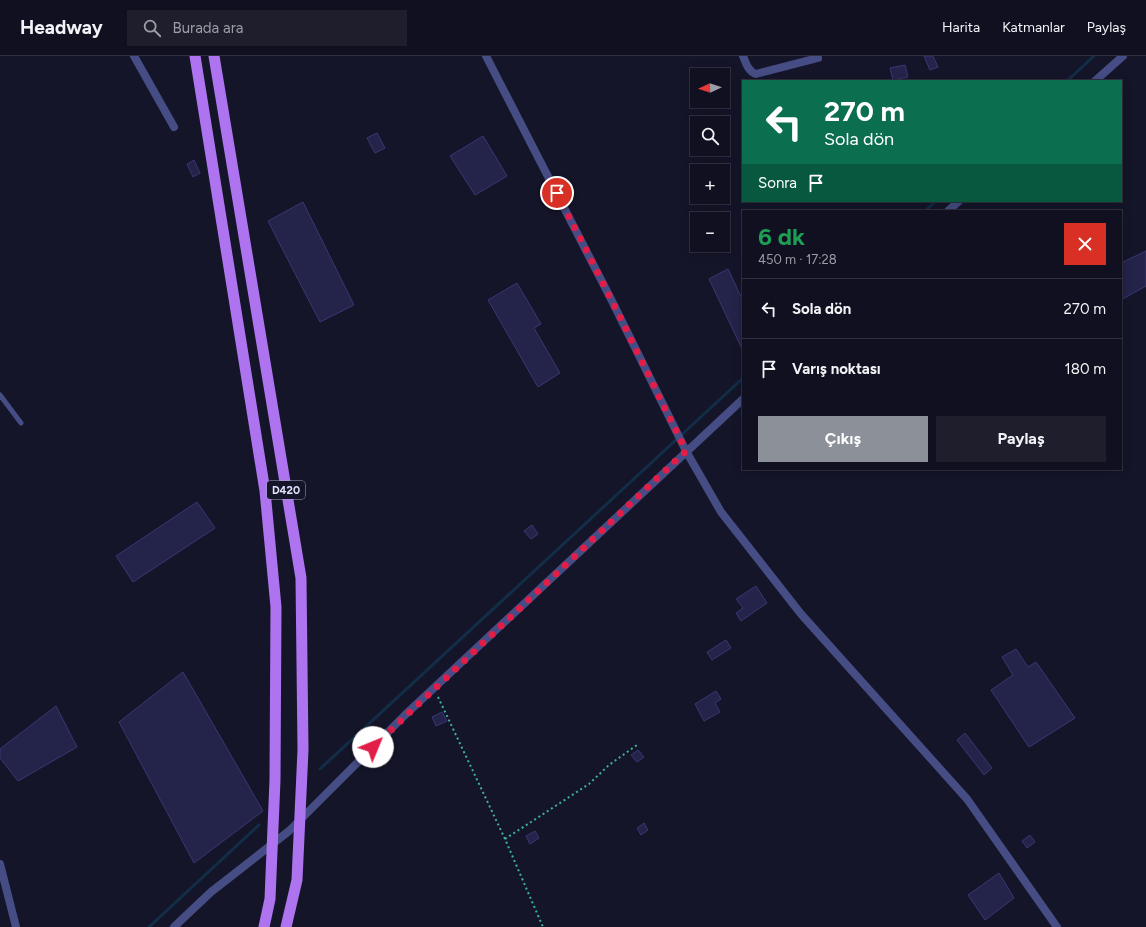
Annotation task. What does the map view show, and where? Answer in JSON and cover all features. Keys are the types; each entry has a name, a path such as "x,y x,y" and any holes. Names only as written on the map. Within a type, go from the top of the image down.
{"main road":[{"name":"D420","path":"195,56 265,491 276,607 273,843 270,899 264,927"},
{"name":"D420","path":"214,56 301,578 303,750 297,880 286,927"}],"street":[{"path":"134,56 174,128"},
{"path":"486,56 612,301 686,451 721,512 801,614 968,799 1057,927"},
{"path":"743,56 751,72 756,74 818,58"},
{"path":"1096,80 1123,56"},
{"path":"949,210 958,202"},
{"path":"174,927 212,892 299,820 434,688 742,400"},
{"path":"0,864 16,927"}],"lane":[{"path":"0,395 20,423"}],"path":[{"path":"434,688 505,839 543,927"},
{"path":"505,839 589,784 609,765 636,744"}],"building":[{"path":"924,56 933,56 938,67 930,70"},
{"path":"905,65 908,77 893,80 890,68"},
{"path":"377,133 385,148 375,153 367,138"},
{"path":"483,136 507,176 475,195 450,156"},
{"path":"194,160 200,173 193,177 187,164"},
{"path":"303,202 354,305 320,322 268,221"},
{"path":"1146,251 1146,286 1122,299 1122,263"},
{"path":"728,269 742,299 742,349 709,279"},
{"path":"517,283 541,324 534,328 560,373 538,387 488,300"},
{"path":"197,502 215,528 133,582 116,556"},
{"path":"532,525 538,534 531,539 524,531"},
{"path":"756,586 767,603 741,621 736,613 743,608 736,599"},
{"path":"726,640 731,648 712,660 707,652"},
{"path":"1016,649 1028,667 1036,662 1075,718 1029,747 991,690 1013,675 1002,657"},
{"path":"183,672 263,811 194,863 119,722"},
{"path":"716,691 721,699 715,703 720,712 704,721 695,704"},
{"path":"56,706 77,747 18,781 0,758 0,749"},
{"path":"442,712 447,721 436,726 432,717"},
{"path":"965,733 992,768 984,775 957,740"},
{"path":"638,750 644,757 637,762 631,755"},
{"path":"644,823 648,830 641,835 637,828"},
{"path":"535,831 539,838 530,844 526,836"},
{"path":"1030,835 1035,842 1027,848 1022,841"},
{"path":"999,873 1014,898 985,920 968,895"}],"waterway":[{"path":"1068,80 1094,56"},
{"path":"926,210 935,202"},
{"path":"320,769 742,379"},
{"path":"149,927 259,825"}],"route":[{"path":"373,747 686,451 557,193"}]}
